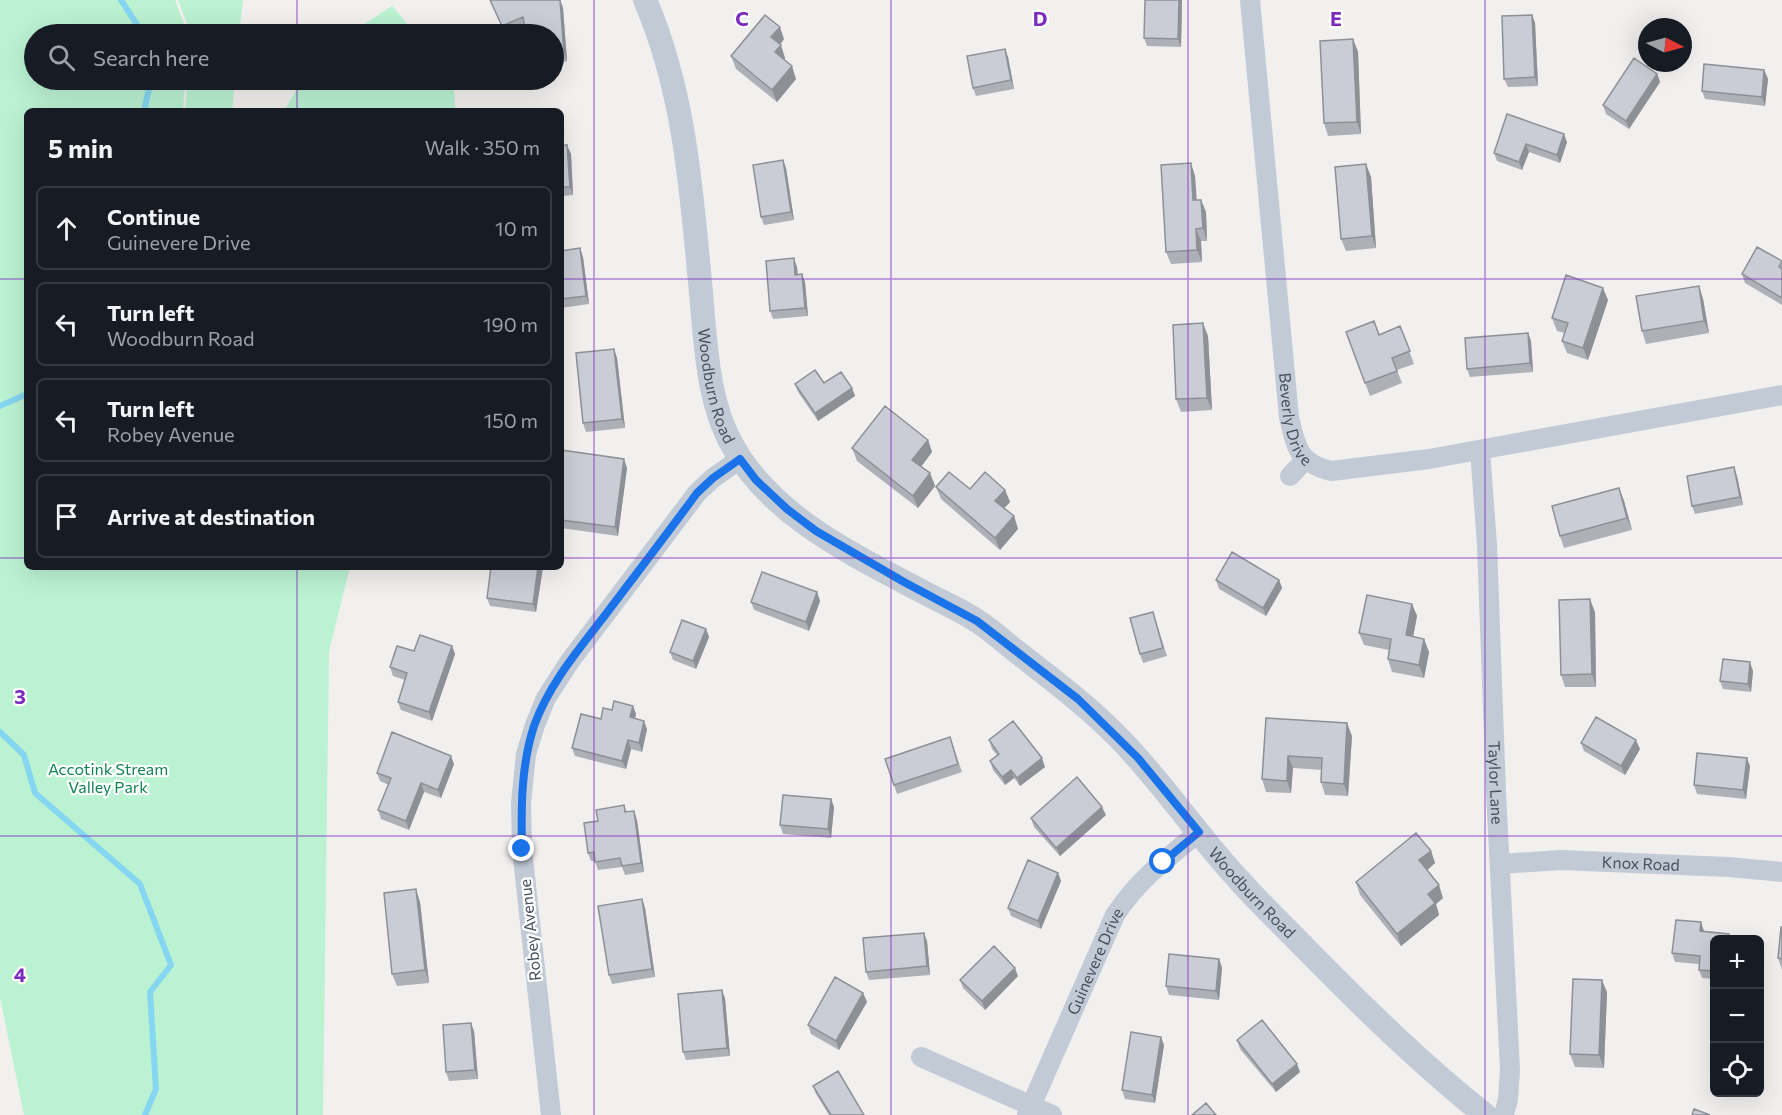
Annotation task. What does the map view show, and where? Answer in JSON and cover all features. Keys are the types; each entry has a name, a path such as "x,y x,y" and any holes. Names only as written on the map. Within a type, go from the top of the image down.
{"street":[{"name":"Woodburn Road","path":"645,0 666,53 683,129 709,368 716,402 728,437 740,459 771,495 816,531 977,621 1078,699 1138,758 1239,880 1364,1008 1444,1082 1485,1115"},
{"name":"Beverly Drive","path":"1250,0 1286,395 1296,445 1305,460 1317,468 1331,471 1429,459 1782,395"},
{"name":"Taylor Lane","path":"1480,450 1488,545 1510,1070 1508,1099 1504,1115"},
{"name":"Robey Avenue","path":"551,1115 522,849 521,803 525,764 535,725 546,698 570,661 697,493 713,478 740,459"},
{"path":"1290,476 1305,460"},
{"name":"Guinevere Drive","path":"1029,1110 1115,915 1130,892 1199,832"},
{"name":"Knox Road","path":"1500,864 1561,860 1728,867 1782,872"},
{"path":"921,1057 1029,1110 1052,1115"}],"green space":[{"name":"Accotink Stream Valley Park","path":"0,0 175,0 184,24 24,24 24,90 184,90 183,108 24,108 24,570 349,570 329,652 323,1115 24,1115 0,997"},
{"path":"178,0 243,0 240,24 187,24"},
{"path":"392,6 407,24 364,24"},
{"path":"187,90 234,90 232,108 185,108"},
{"path":"296,90 454,90 455,108 286,108"}],"building":[{"path":"490,0 560,0 562,24 524,24 523,17 501,24"},
{"path":"1145,0 1179,0 1178,39 1144,38"},
{"path":"765,15 780,27 771,37 781,45 775,52 792,66 772,90 731,56"},
{"path":"1532,15 1535,77 1504,79 1502,16"},
{"path":"1353,39 1357,122 1324,123 1320,41"},
{"path":"1005,49 1011,80 973,88 967,56"},
{"path":"1634,58 1638,61 1638,72 1657,74 1626,121 1603,105"},
{"path":"1704,64 1764,70 1762,97 1702,91"},
{"path":"1507,114 1564,134 1557,155 1526,144 1519,162 1494,153"},
{"path":"567,145 570,187 564,187 564,146"},
{"path":"783,160 791,212 761,217 753,165"},
{"path":"1191,163 1193,200 1201,200 1203,228 1196,229 1197,250 1166,252 1161,165"},
{"path":"1366,164 1372,236 1341,239 1335,167"},
{"path":"1757,247 1782,261 1779,267 1782,269 1782,298 1742,274"},
{"path":"580,248 586,296 564,299 564,251"},
{"path":"794,258 795,275 802,274 805,308 770,311 766,261"},
{"path":"1566,275 1603,288 1583,348 1562,341 1568,323 1552,318"},
{"path":"1699,286 1704,321 1642,331 1636,296"},
{"path":"1374,321 1379,335 1400,326 1410,351 1392,358 1397,371 1365,383 1346,332"},
{"path":"1203,323 1207,398 1176,399 1173,325"},
{"path":"1528,333 1530,363 1467,369 1465,338"},
{"path":"614,349 622,419 583,423 576,353"},
{"path":"815,370 824,383 841,372 852,388 815,413 795,384"},
{"path":"885,406 928,440 912,460 930,473 913,496 852,448"},
{"path":"564,450 624,459 615,527 564,520"},
{"path":"1734,467 1740,497 1692,506 1687,476"},
{"path":"949,472 970,489 985,472 1005,490 995,501 1014,516 995,538 936,487"},
{"path":"1619,488 1627,518 1560,536 1552,506"},
{"path":"1232,552 1279,580 1263,608 1216,580"},
{"path":"491,570 538,570 533,604 487,598"},
{"path":"762,572 817,592 806,622 751,602"},
{"path":"1367,595 1412,604 1406,635 1424,639 1419,665 1388,659 1391,639 1359,633"},
{"path":"1590,599 1592,674 1561,675 1559,600"},
{"path":"1153,612 1163,648 1140,654 1130,618"},
{"path":"682,620 706,629 693,661 670,652"},
{"path":"420,635 452,646 429,712 398,702 407,673 390,667 397,646 414,651"},
{"path":"1723,659 1750,662 1748,684 1720,681"},
{"path":"614,701 633,706 630,717 644,721 639,743 628,740 622,761 572,748 581,714 601,719 603,708 612,710"},
{"path":"1596,717 1636,740 1621,766 1581,743"},
{"path":"1266,718 1347,723 1344,784 1321,782 1322,758 1288,756 1287,781 1262,779"},
{"path":"1013,721 1042,758 1017,778 1011,770 1002,777 990,761 999,754 989,740"},
{"path":"392,732 451,756 438,790 421,783 406,821 378,810 391,778 377,773"},
{"path":"950,737 958,764 894,785 885,759"},
{"path":"1697,753 1747,758 1743,790 1694,785"},
{"path":"1077,777 1102,807 1056,848 1031,818"},
{"path":"783,795 831,799 828,829 780,825"},
{"path":"624,805 625,812 634,811 641,863 622,866 620,858 595,862 594,852 588,853 584,823 598,821 596,810"},
{"path":"1416,833 1431,851 1419,860 1439,885 1428,894 1435,903 1397,934 1356,882"},
{"path":"1028,860 1058,873 1038,921 1008,908"},
{"path":"416,889 425,970 392,974 384,893"},
{"path":"642,899 652,969 609,975 598,906"},
{"path":"1676,920 1701,922 1700,931 1729,934 1710,935 1710,971 1699,970 1700,956 1672,953"},
{"path":"1782,927 1782,959 1778,958"},
{"path":"924,933 927,966 866,972 863,938"},
{"path":"994,946 1015,968 982,1001 960,980"},
{"path":"1169,954 1219,959 1216,991 1166,986"},
{"path":"835,977 863,993 836,1041 808,1025"},
{"path":"1573,979 1602,980 1599,1055 1570,1054"},
{"path":"722,990 727,1048 683,1052 678,994"},
{"path":"1262,1020 1297,1064 1272,1084 1237,1040"},
{"path":"471,1023 475,1070 446,1072 443,1025"},
{"path":"1131,1032 1161,1037 1152,1095 1122,1090"},
{"path":"838,1071 864,1115 831,1115 813,1086"},
{"path":"1206,1103 1216,1115 1192,1115"},
{"path":"1694,1109 1710,1115 1692,1115"}],"waterway":[{"path":"121,0 137,24"},
{"path":"145,108 149,90"},
{"path":"0,406 24,395"},
{"path":"0,732 24,755 35,793 140,884 171,965 150,992 156,1089 145,1115"}],"route":[{"path":"522,849 521,803 526,754 546,698 570,661 697,493 713,478 740,459 756,480 787,509 816,531 977,621 1078,699 1117,735 1199,832 1163,862"}]}
